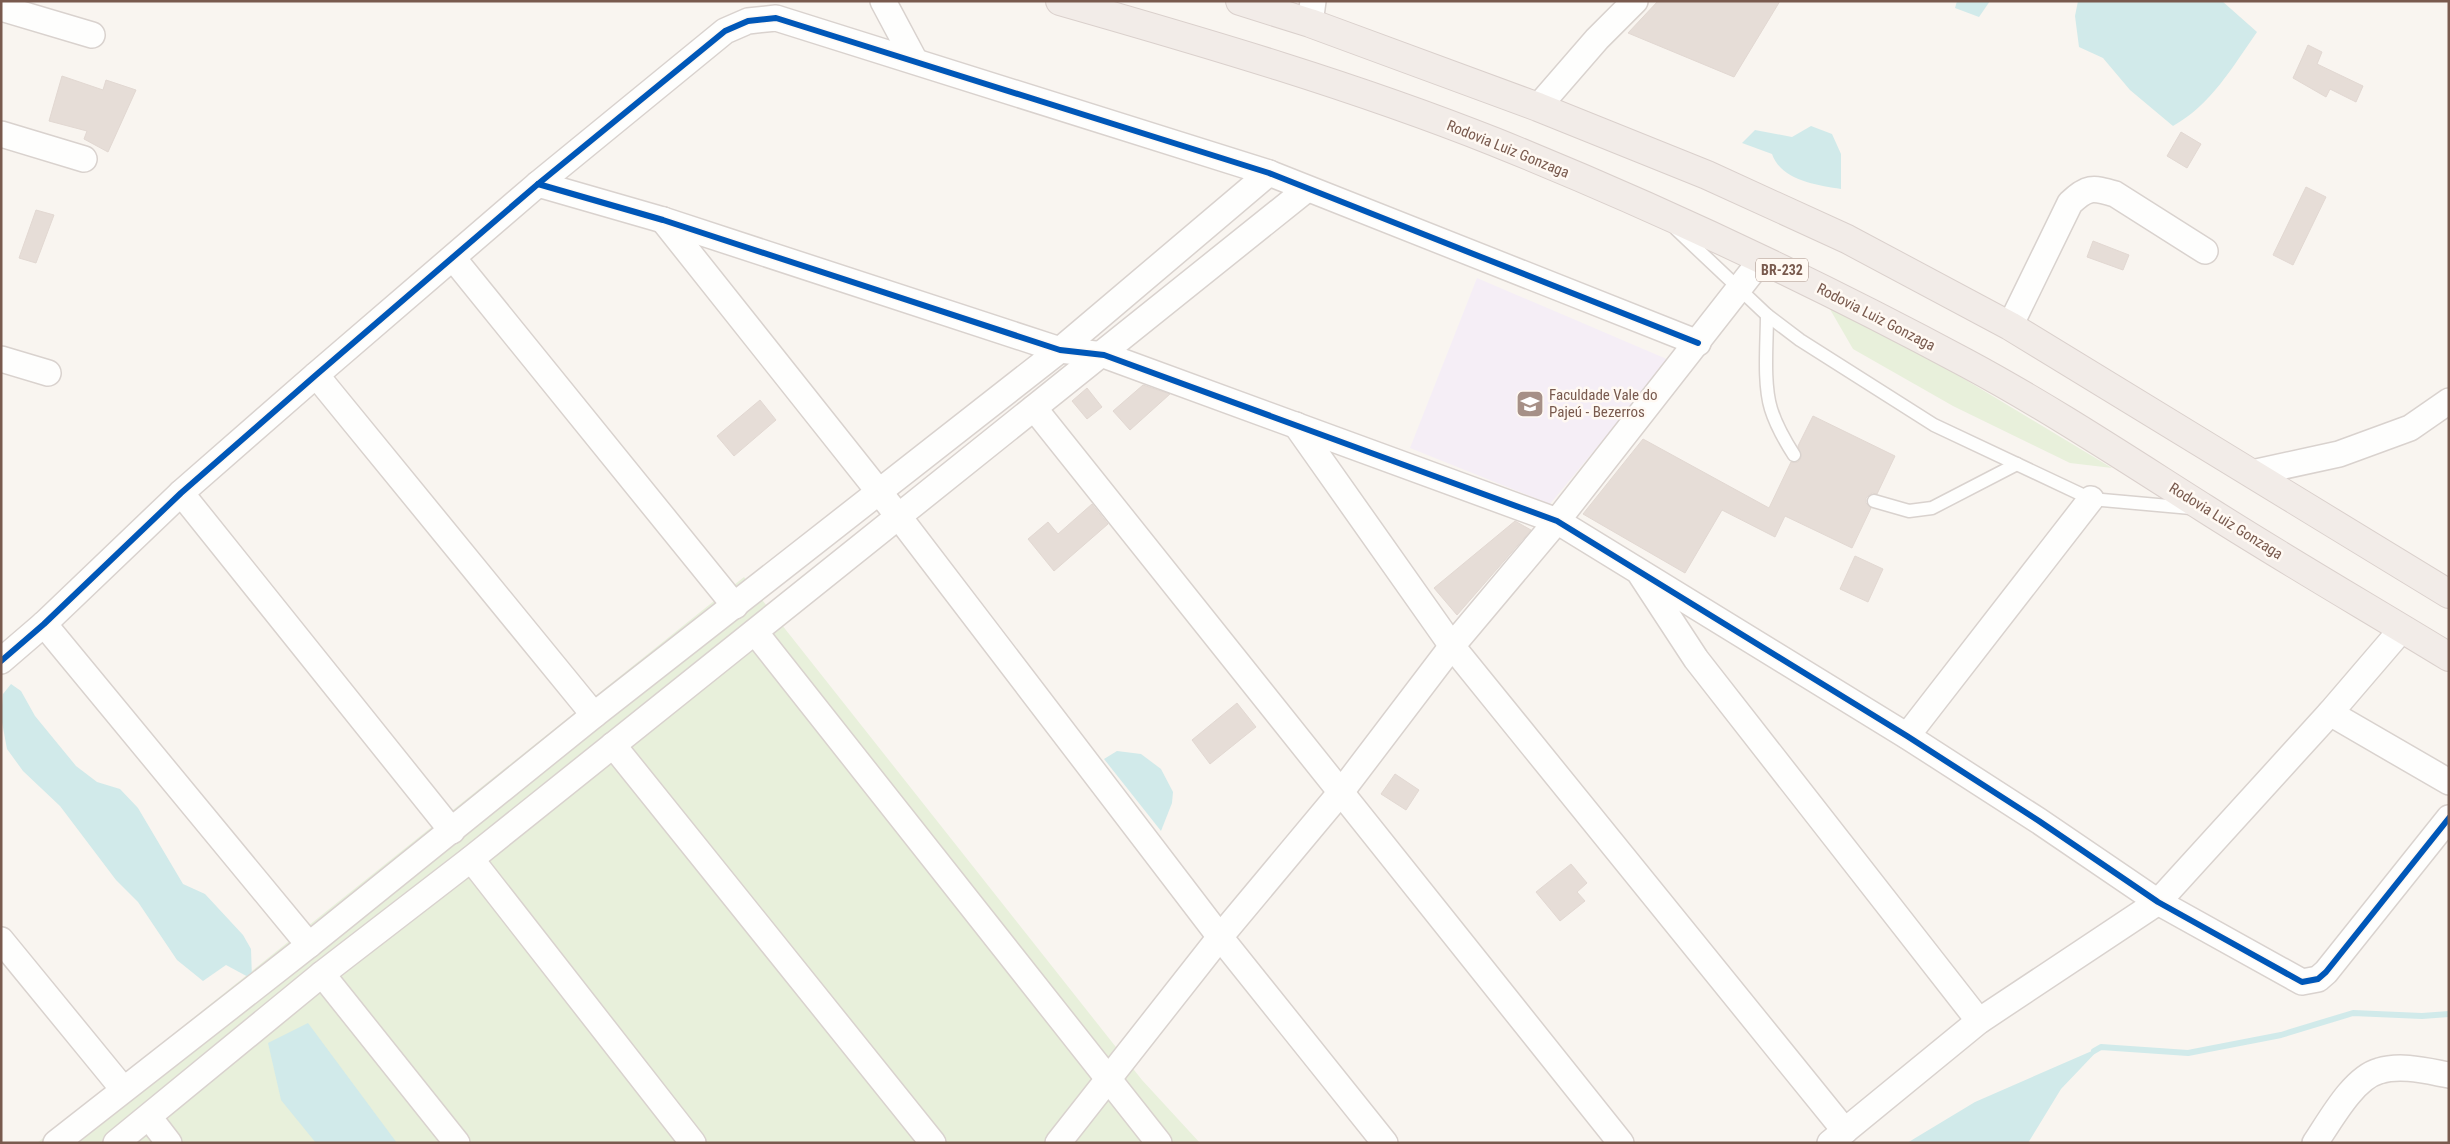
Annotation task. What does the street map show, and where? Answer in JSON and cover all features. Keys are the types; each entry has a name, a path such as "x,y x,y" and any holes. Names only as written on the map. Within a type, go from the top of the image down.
{"highway":[{"name":"Rodovia Luiz Gonzaga","path":"1060,1 1340,85 1493,142 1656,210 1762,260 1968,364 2108,445 2205,509 2449,657"},
{"path":"1240,1 1311,12 1538,108 1706,175 1829,231 2010,326 2449,594"}],"street":[{"path":"883,1 915,61"},
{"path":"1538,108 1597,39 1635,1"},
{"path":"1,8 92,35"},
{"path":"1,661 44,624 181,493 538,184 725,31 748,21 776,18 1269,173 1698,343"},
{"path":"1,134 84,160"},
{"path":"56,1143 309,945 594,715 1060,350 1269,173"},
{"path":"538,184 663,220 1060,350 1104,355 1557,522 1907,736 2040,821 2158,902 2302,982 2318,979 2326,972 2449,818"},
{"path":"116,1143 322,974 471,859 1034,408 1104,355 1307,189"},
{"path":"2010,326 2070,204 2084,190 2098,189 2115,194 2205,251"},
{"path":"663,220 899,517 1220,937 1384,1143"},
{"path":"453,258 735,606"},
{"path":"1058,1143 1220,937 1341,792 1452,646 1557,522 1698,343 1738,288 1762,260"},
{"path":"1,359 48,373"},
{"path":"316,375 594,715"},
{"path":"2252,473 2339,454 2410,428 2449,401"},
{"path":"1034,408 1621,1143"},
{"path":"1296,425 1452,646 1837,1137 1979,1021 2158,902 2330,713 2402,628"},
{"path":"181,493 452,831"},
{"path":"1907,736 2091,499"},
{"path":"1636,569 1696,659 1979,1021"},
{"path":"44,624 309,945"},
{"path":"755,632 1159,1143"},
{"path":"2330,713 2449,782"},
{"path":"613,745 933,1143"},
{"path":"471,859 693,1143"},
{"path":"1,940 123,1089"},
{"path":"322,974 457,1143"},
{"path":"2315,1143 2334,1113 2362,1080 2378,1071 2418,1069 2449,1075"},
{"path":"149,1117 169,1143"}],"lane":[{"path":"1656,210 1767,315 1800,340 1934,425 2091,499 2205,509"},
{"path":"1767,315 1767,377 1771,408 1794,455"},
{"path":"1874,501 1910,511 1932,508 2017,464"}],"shaded area":[{"name":"Faculdade Vale do Pajeú - Bezerros","path":"1477,278 1669,360 1550,504 1410,448"}],"green space":[{"path":"1820,292 2112,468 2070,463 1953,406 1853,349"},
{"path":"744,577 1142,1080 1200,1143 37,1143"}],"water":[{"path":"1957,1 1990,1 1979,17 1955,8"},
{"path":"2078,1 2222,1 2257,32 2210,96 2187,117 2173,126 2130,90 2103,58 2079,47 2075,16"},
{"path":"1811,126 1832,134 1841,154 1841,189 1800,180 1783,170 1772,154 1742,143 1755,130 1792,137"},
{"path":"11,684 21,691 35,716 76,766 97,782 120,789 138,808 183,884 205,894 243,935 251,949 252,979 226,965 203,981 177,960 138,902 116,880 60,806 23,771 7,749 1,717 3,694"},
{"path":"1117,751 1141,754 1161,769 1173,792 1172,803 1161,831 1104,759"},
{"path":"308,1023 397,1143 316,1143 281,1100 268,1043"},
{"path":"2101,1047 2061,1089 2028,1143 1907,1143 1975,1102"}],"building":[{"path":"1658,1 1780,1 1734,77 1628,33"},
{"path":"2308,45 2322,52 2317,64 2363,86 2356,102 2330,89 2326,97 2293,78"},
{"path":"62,76 103,90 106,80 136,90 108,152 84,139 87,131 49,121"},
{"path":"2181,132 2201,144 2187,168 2167,156"},
{"path":"2306,187 2326,197 2293,265 2273,255"},
{"path":"36,210 54,215 36,263 19,258"},
{"path":"2093,241 2129,255 2123,270 2087,257"},
{"path":"1143,385 1170,394 1130,430 1113,411"},
{"path":"1087,388 1102,407 1087,419 1072,401"},
{"path":"760,400 776,420 734,456 717,436"},
{"path":"1813,416 1895,456 1877,494 1872,493 1866,498 1866,503 1871,508 1852,548 1785,516 1775,537 1722,510 1685,573 1583,514 1643,439 1769,508 1791,462 1798,462 1801,458 1798,446"},
{"path":"1092,504 1108,524 1054,571 1028,539 1048,522 1058,534"},
{"path":"1515,521 1531,530 1457,615 1434,588"},
{"path":"1855,556 1883,569 1868,602 1840,589"},
{"path":"1237,703 1256,727 1210,764 1192,740"},
{"path":"1395,774 1419,790 1406,810 1381,794"},
{"path":"1571,864 1587,883 1577,892 1585,901 1560,921 1536,892"}],"waterway":[{"path":"2094,1051 2101,1047 2188,1053 2281,1035 2353,1013 2422,1016 2449,1014"}],"cycle path":[{"path":"1,661 44,624 181,493 538,184 725,31 748,21 776,18 1269,173 1698,343"},
{"path":"538,184 663,220 1060,350 1104,355 1557,521 1907,736 2039,821 2158,902 2302,982 2318,979 2326,972 2449,818"}],"place":[{"name":"Faculdade Vale do Pajeú - Bezerros","path":"1530,404"}]}
